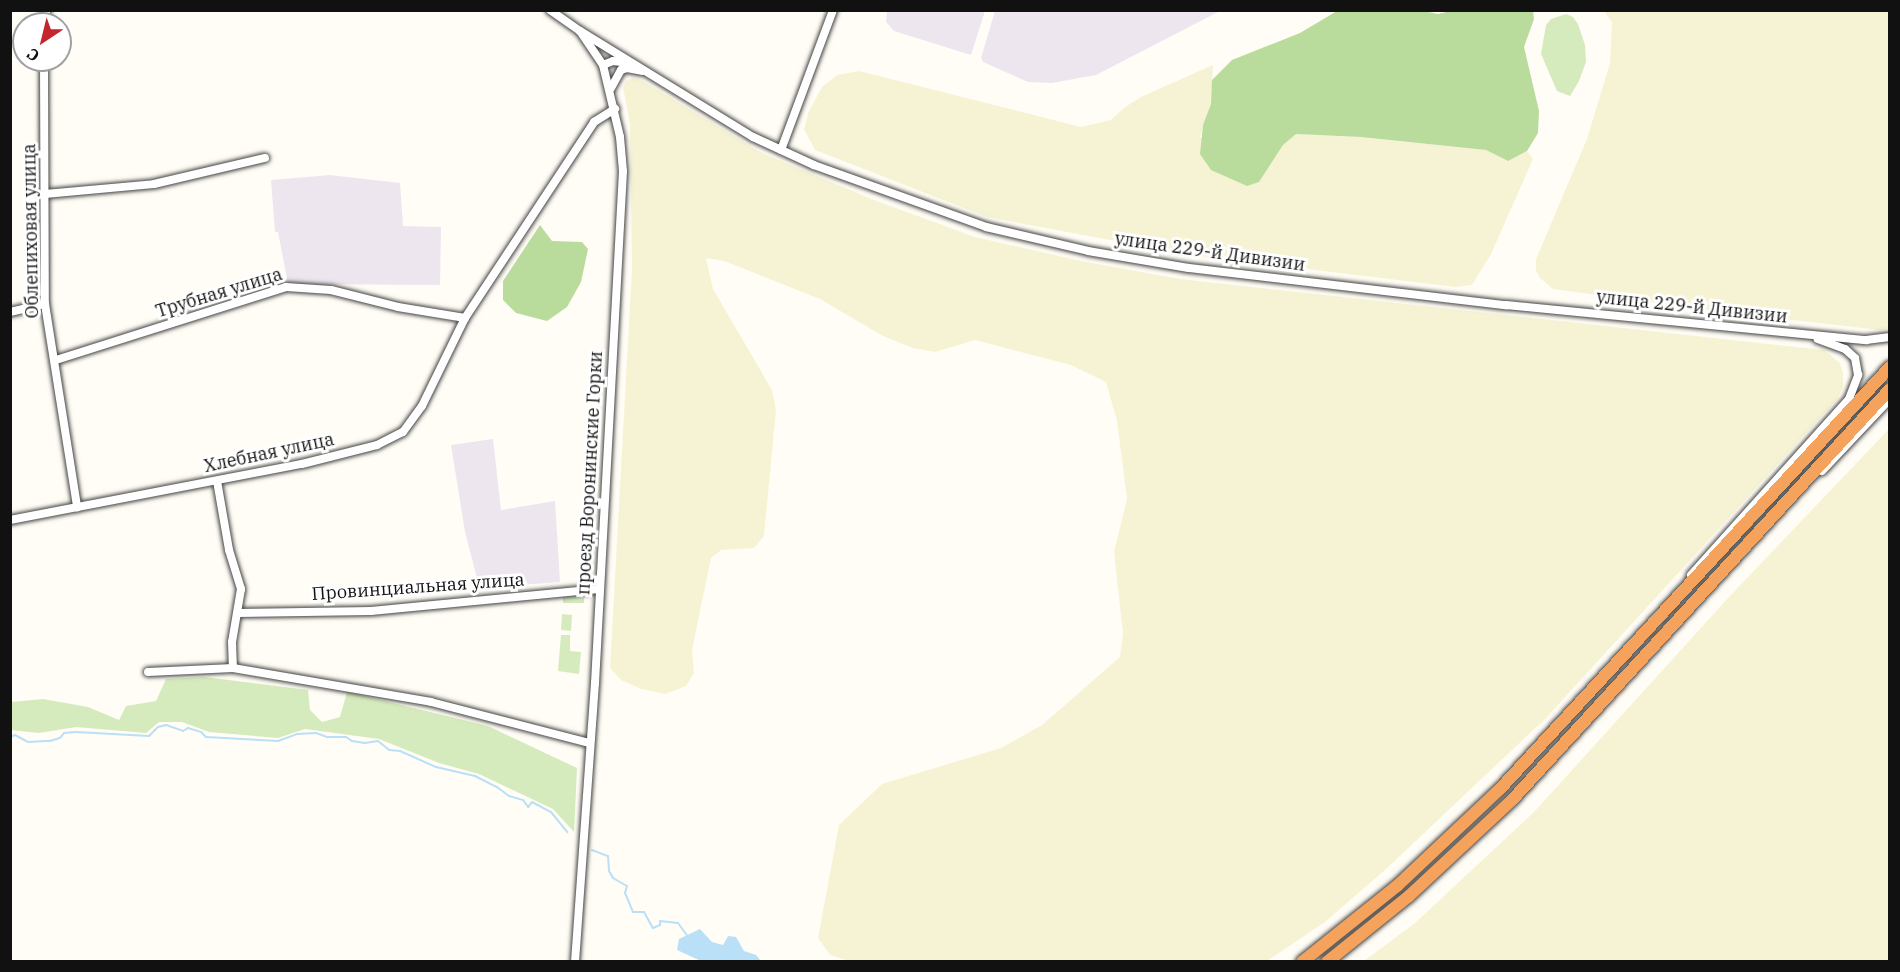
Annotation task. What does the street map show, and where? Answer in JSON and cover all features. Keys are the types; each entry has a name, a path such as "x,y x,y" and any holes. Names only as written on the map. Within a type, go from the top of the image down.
{"highway":[{"path":"1302,962 1371,908 1467,823 1635,645 1890,367"},
{"path":"1327,962 1409,896 1513,799 1890,389"}],"street":[{"name":"проезд Воронинские Горки","path":"550,10 580,31 603,65 615,110 623,171 575,962"},
{"path":"781,150 833,10"},
{"path":"580,31 651,74"},
{"path":"603,65 613,61 630,63 651,74"},
{"path":"610,88 617,74 627,68 651,74"},
{"name":"Облепиховая улица","path":"44,72 45,304 56,360 77,507"},
{"name":"улица 229-й Дивизии","path":"651,74 734,126 814,165 986,227 1088,251 1189,268 1462,300 1801,334"},
{"name":"Хлебная улица","path":"10,520 217,481 377,446 403,432 422,406 465,318 594,122 615,110"},
{"path":"45,194 154,184 266,158"},
{"name":"Трубная улица","path":"56,360 286,287 332,290 398,307 465,318"},
{"path":"10,312 45,304"},
{"path":"1801,334 1866,340 1890,337"},
{"path":"1635,645 1698,565 1849,399 1858,375 1856,358 1838,345 1801,334"},
{"path":"1794,494 1832,462 1890,399"},
{"path":"217,481 229,550 241,589 232,642 233,668"},
{"name":"Провинциальная улица","path":"238,613 370,611 599,589"},
{"path":"148,672 233,668 431,702 590,743"}],"shaded area":[{"path":"887,10 985,11 971,55 894,31 886,22"},
{"path":"995,10 1220,11 1096,75 1052,83 1028,82 983,62 981,58"},
{"path":"1604,11 1889,11 1889,328 1881,330 1739,314 1553,289 1540,278 1536,271 1536,259 1587,139 1610,63 1612,22"},
{"path":"1213,65 1211,104 1200,137 1259,182 1283,145 1296,134 1361,137 1486,150 1507,161 1527,151 1533,159 1491,254 1472,285 1455,287 1191,255 987,217 815,150 804,129 809,111 822,87 837,75 859,71 1081,127 1111,120 1125,107 1143,96"},
{"path":"633,78 641,80 762,153 874,200 975,237 1081,261 1180,279 1824,350 1840,363 1843,372 1843,387 1837,399 1546,718 1386,869 1325,922 1267,961 849,961 830,955 818,938 839,825 882,784 1001,748 1042,725 1120,657 1123,633 1114,552 1127,499 1117,421 1106,382 1071,365 975,340 935,352 913,348 883,336 820,299 724,261 706,258 713,289 772,390 776,410 764,536 754,548 721,550 711,558 692,650 694,673 686,686 665,694 641,689 621,680 610,668 632,269 630,124 623,87 626,81"},
{"path":"330,175 400,183 403,226 441,227 440,285 288,284 278,232 275,232 271,180"},
{"path":"1889,429 1889,961 1364,961 1415,923 1534,812 1728,598"},
{"path":"493,439 501,510 555,501 560,582 518,585 492,590 484,590 479,586 465,532 451,445"}],"green space":[{"path":"1418,10 1438,14 1455,10 1533,11 1534,19 1524,47 1539,111 1538,133 1527,151 1508,161 1486,150 1361,137 1296,134 1283,145 1259,182 1247,186 1211,170 1200,154 1203,125 1211,104 1212,80 1232,60 1300,33 1337,11"},
{"path":"1566,14 1573,17 1578,24 1585,45 1586,62 1570,96 1557,91 1541,54 1546,25 1551,19"},
{"path":"540,225 552,241 582,242 588,249 581,282 567,307 547,321 516,313 503,300 503,281"},
{"path":"581,595 584,603 563,603 563,597"},
{"path":"562,614 572,615 571,631 561,630"},
{"path":"561,635 570,635 570,651 581,652 579,674 558,671"},
{"path":"205,677 308,690 310,710 322,722 340,717 347,692 488,726 577,768 574,832 553,809 479,774 439,763 379,739 305,729 278,738 209,732 182,722 159,722 146,733 76,727 39,733 11,730 11,702 43,699 88,707 119,720 126,706 156,701 166,679"}],"water":[{"path":"700,929 712,942 723,945 728,936 736,937 744,951 756,955 761,961 701,961 677,950 679,939"}],"waterway":[{"path":"10,737 15,735 28,742 50,741 60,738 64,733 76,732 149,736 158,727 166,725 183,731 188,728 201,732 206,737 278,741 297,734 316,733 327,737 346,737 352,741 365,743 378,741 389,750 400,751 436,767 475,776 509,796 523,800 528,807 532,802 551,812 567,832"},
{"path":"592,850 608,856 609,871 613,878 627,886 625,893 633,912 644,912 653,928 660,925 660,921 678,923 688,937"}]}
